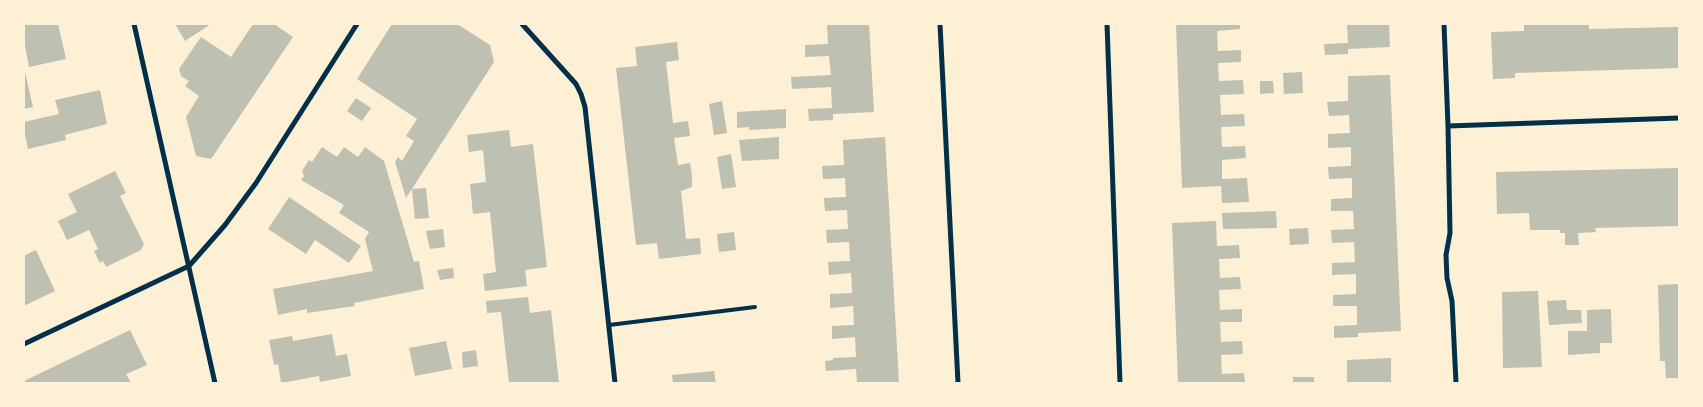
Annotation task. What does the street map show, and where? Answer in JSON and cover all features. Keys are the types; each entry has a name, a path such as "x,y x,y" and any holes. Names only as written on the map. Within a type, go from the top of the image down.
{"street":[{"path":"134,24 215,383"},
{"path":"24,344 189,266 225,225 256,183 357,24"},
{"path":"522,24 576,84 585,107 616,383"},
{"path":"940,24 958,383"},
{"path":"1107,24 1120,383"},
{"path":"1444,24 1450,233 1446,255 1447,278 1452,301 1456,383"},
{"path":"1448,126 1679,118"}],"lane":[{"path":"609,325 755,307"}],"building":[{"path":"24,24 58,24 66,59 29,67 24,40"},
{"path":"175,24 211,24 185,41"},
{"path":"253,24 274,24 293,37 211,159 196,156 186,117 199,96 185,86 189,81 181,76 179,69 201,37 231,57"},
{"path":"392,24 457,24 490,45 494,62 406,198 395,162 398,157 402,161 414,141 406,136 417,119 357,79"},
{"path":"827,24 869,24 874,112 833,114 833,120 809,121 808,109 832,108 831,87 792,89 791,77 831,75 829,56 805,57 805,45 828,44"},
{"path":"1176,24 1240,24 1240,29 1217,31 1218,51 1241,50 1241,62 1218,63 1219,81 1243,80 1244,94 1220,95 1221,115 1244,114 1245,126 1221,127 1222,147 1245,146 1246,158 1222,160 1222,179 1247,178 1249,202 1222,203 1221,186 1182,188"},
{"path":"1347,24 1389,24 1390,47 1348,49 1348,54 1325,55 1324,44 1348,43"},
{"path":"1524,24 1589,24 1589,29 1679,27 1679,68 1515,73 1515,78 1493,79 1491,32 1524,31"},
{"path":"677,42 679,60 666,62 673,123 688,121 690,136 674,138 678,165 690,163 692,176 692,187 681,191 686,239 700,238 701,254 659,259 657,243 636,245 616,68 637,66 635,47"},
{"path":"24,68 33,107 24,109"},
{"path":"1302,72 1303,93 1284,94 1283,73"},
{"path":"1390,75 1401,331 1358,333 1358,337 1334,338 1334,326 1357,325 1357,306 1333,306 1333,295 1356,294 1356,274 1332,275 1332,263 1355,262 1354,242 1332,243 1331,230 1354,229 1353,211 1331,211 1331,199 1352,198 1352,178 1329,179 1328,167 1351,166 1351,147 1328,148 1328,134 1350,133 1349,115 1329,116 1327,102 1348,101 1348,76"},
{"path":"1260,81 1273,81 1274,93 1260,94"},
{"path":"100,90 107,124 65,135 66,140 28,149 24,122 59,114 55,100"},
{"path":"356,98 371,108 362,121 347,111"},
{"path":"722,101 727,133 714,135 709,104"},
{"path":"786,109 786,128 749,130 749,127 737,128 737,112"},
{"path":"509,130 511,147 533,144 547,267 525,270 527,286 485,291 483,274 496,272 490,212 473,214 470,184 486,182 483,150 469,152 467,135"},
{"path":"779,137 779,159 742,161 739,140"},
{"path":"885,137 899,383 857,383 856,369 826,371 825,361 833,360 833,358 856,357 855,337 832,339 832,326 854,325 853,306 830,308 830,294 852,293 851,273 829,275 828,262 850,261 849,242 827,243 826,230 848,229 847,210 825,211 824,198 846,197 845,178 823,179 822,166 844,165 843,140"},
{"path":"322,147 337,157 344,147 358,157 365,147 384,161 414,262 419,261 424,289 354,303 355,306 307,313 307,309 278,315 273,289 373,271 365,239 369,232 339,213 344,205 301,180 304,176 302,171 309,160 312,162"},
{"path":"731,154 736,187 722,189 717,157"},
{"path":"1679,168 1678,226 1595,228 1596,232 1578,233 1579,245 1565,245 1565,233 1560,233 1560,230 1530,230 1529,213 1497,214 1496,172"},
{"path":"115,171 126,193 120,196 144,244 141,250 106,267 103,261 100,263 94,251 98,249 89,230 67,240 58,221 77,212 68,194"},
{"path":"426,188 429,218 415,219 412,189"},
{"path":"289,197 361,246 349,263 315,240 306,254 268,229"},
{"path":"1276,211 1277,228 1223,229 1222,213"},
{"path":"1216,221 1217,246 1239,245 1240,258 1219,259 1220,278 1240,277 1241,289 1219,290 1220,310 1242,309 1242,322 1220,322 1221,342 1242,341 1243,354 1221,355 1222,374 1244,373 1245,383 1178,383 1172,223"},
{"path":"1308,228 1309,244 1290,245 1289,229"},
{"path":"443,229 445,247 430,249 426,231"},
{"path":"734,232 736,250 719,252 717,234"},
{"path":"36,250 55,291 24,306 24,252 25,255"},
{"path":"453,268 454,278 440,280 437,270"},
{"path":"1679,284 1679,378 1666,378 1665,361 1660,361 1658,285"},
{"path":"1538,291 1542,367 1503,368 1502,292"},
{"path":"528,297 530,313 551,310 559,383 509,383 501,312 487,313 486,301"},
{"path":"1566,300 1567,310 1581,310 1582,323 1549,325 1547,301"},
{"path":"1611,309 1612,343 1600,343 1600,353 1568,355 1568,331 1587,331 1587,310"},
{"path":"130,330 147,365 126,374 131,383 24,383 24,381"},
{"path":"332,334 336,356 347,354 351,376 320,382 319,376 281,383 278,364 274,365 269,340 292,336 293,341"},
{"path":"446,341 452,369 415,376 409,348"},
{"path":"476,350 478,366 463,368 462,352"},
{"path":"1391,358 1391,383 1347,383 1347,360"},
{"path":"714,371 716,383 673,383 672,375"},
{"path":"1293,377 1314,377 1314,383 1293,383"}]}
